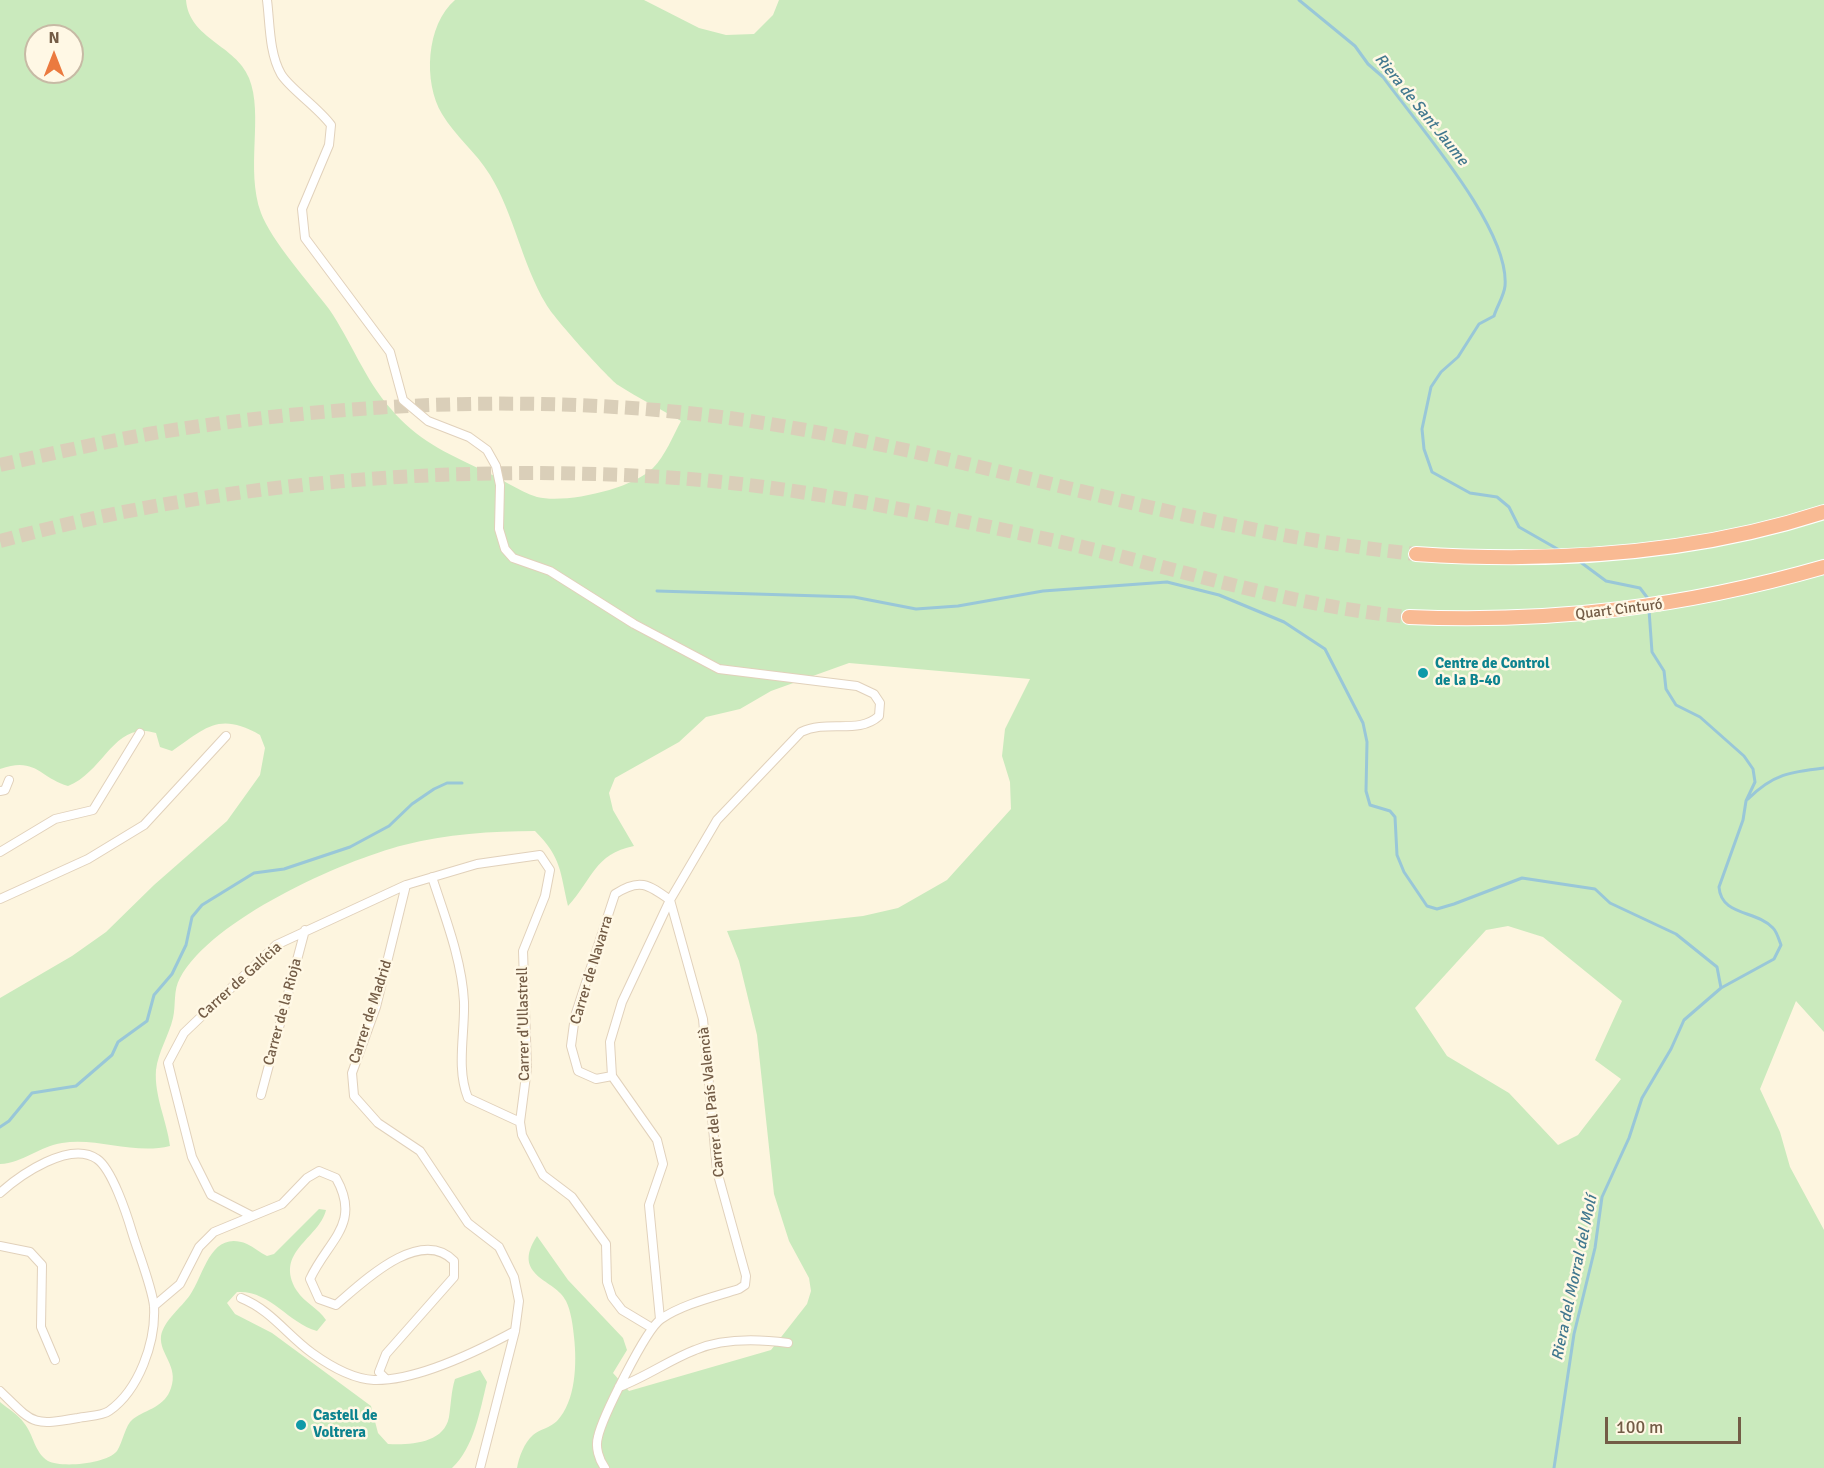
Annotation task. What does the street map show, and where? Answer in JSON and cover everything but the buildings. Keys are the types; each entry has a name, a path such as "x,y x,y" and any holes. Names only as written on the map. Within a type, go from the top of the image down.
{"highway":[{"path":"1416,554 1464,557 1577,557 1699,542 1824,512"},
{"name":"Quart Cinturó","path":"1409,617 1471,619 1567,617 1654,606 1728,593 1824,567"}],"street":[{"path":"267,0 272,47 281,75 321,111 331,125 329,145 302,209 305,238 390,352 403,400 428,421 469,437 487,450 496,466 500,485 500,529 505,549 513,558 550,571 634,624 719,669 857,686 874,694 880,703 879,716 872,722 861,726 815,725 801,732 786,745 717,820 670,900 621,1002 610,1042 612,1076 657,1140 663,1164 649,1206 660,1319 652,1328 620,1387 598,1438 597,1450 605,1468"},
{"path":"0,852 55,819 93,810 140,733"},
{"path":"0,901 88,859 144,825 226,736"},
{"path":"0,790 5,790 9,780"},
{"name":"Carrer de Galícia","path":"252,1216 211,1195 192,1157 168,1063 184,1033 276,945 305,930 406,885 477,864 540,855"},
{"name":"Carrer d'Ullastrell","path":"540,855 550,870 545,896 523,951 527,1068 520,1122 522,1135 543,1175 572,1197 606,1244 607,1282 612,1297 622,1310 652,1328"},
{"path":"432,877 452,938 464,1000 462,1083 468,1098 520,1122"},
{"name":"Carrer de Navarra","path":"612,1076 596,1079 578,1071 571,1046 575,1016 615,894 630,884 649,885 670,900"},
{"name":"Carrer de Madrid","path":"406,885 376,1006 352,1073 354,1096 378,1123 420,1151 468,1223 499,1247 513,1277 519,1301 515,1331 480,1468"},
{"name":"Carrer del País Valencià","path":"660,1319 694,1304 739,1289 745,1285 746,1276 717,1171 703,1019 670,900"},
{"name":"Carrer de la Rioja","path":"261,1095 305,930"},
{"path":"0,1192 21,1174 59,1157 85,1154 99,1159 122,1198 154,1306 147,1357 132,1387 108,1412 43,1424 26,1417 0,1391"},
{"path":"154,1306 180,1284 200,1247 214,1232 282,1204 307,1178 319,1171 336,1178 345,1194 345,1225 310,1279 319,1299 336,1305 365,1280 404,1254 429,1249 445,1252 454,1261 454,1277 386,1354 379,1372 386,1379"},
{"path":"0,1246 30,1252 42,1266 41,1328 55,1360"},
{"path":"241,1298 265,1310 288,1334 327,1364 359,1378 386,1379 474,1354 515,1331"},
{"path":"620,1387 644,1378 696,1349 757,1339 788,1343"}],"green space":[{"path":"0,0 186,0 195,24 234,57 249,78 255,109 254,179 261,213 266,224 282,249 329,309 382,398 401,420 432,444 523,491 549,499 598,493 643,476 661,458 681,421 618,385 550,311 530,272 506,206 490,175 442,114 432,86 430,54 438,24 445,11 455,0 644,0 699,28 726,35 754,34 773,15 779,0 1824,0 1824,1032 1796,1001 1760,1089 1780,1132 1790,1167 1824,1230 1824,1468 517,1468 522,1450 530,1438 557,1421 563,1413 572,1392 575,1370 574,1333 568,1305 561,1294 538,1276 529,1260 530,1250 537,1236 568,1280 623,1338 627,1350 613,1373 629,1391 771,1350 807,1304 811,1291 809,1278 789,1241 774,1194 757,1035 739,961 727,931 863,916 898,908 947,880 1011,809 1010,782 1002,756 1005,729 1030,679 849,663 771,691 740,709 706,717 679,742 615,778 609,793 613,810 634,846 610,855 602,861 568,906 559,866 550,849 535,831 469,834 404,845 347,864 280,895 248,914 196,956 176,987 173,1018 156,1070 157,1089 170,1146 143,1148 89,1142 62,1143 46,1147 16,1161 0,1164 0,998 72,956 106,932 154,885 227,821 260,775 265,748 260,735 233,724 222,724 203,730 172,751 160,747 156,733 142,731 130,734 119,740 81,779 68,786 30,767 12,766 0,769","holes":["1508,926 1543,937 1622,1001 1595,1060 1621,1079 1578,1135 1558,1145 1509,1093 1447,1056 1415,1008 1486,930"]},
{"path":"319,1209 326,1210 322,1220 300,1247 290,1266 291,1278 297,1291 326,1320 317,1331 296,1321 259,1296 237,1292 227,1303 235,1314 272,1333 371,1406 378,1433 388,1444 415,1443 433,1438 440,1433 449,1417 455,1379 480,1370 487,1382 479,1416 466,1450 452,1468 0,1468 0,1402 22,1420 40,1453 48,1461 84,1464 104,1459 117,1451 130,1422 160,1404 171,1388 173,1373 163,1349 161,1336 169,1319 190,1295 216,1249 224,1243 235,1241 247,1244 267,1256 274,1254"}],"waterway":[{"name":"Riera de Sant Jaume","path":"1299,0 1355,46 1368,64 1383,77 1458,177 1493,235 1503,262 1505,286 1494,316 1479,324 1458,357 1441,372 1431,387 1422,429 1424,449 1432,472 1470,493 1497,497 1509,507 1519,527 1561,551"},
{"name":"Riera de Sant Jaume","path":"1579,561 1606,581 1640,588 1649,600"},
{"path":"657,591 854,597 916,609 958,606 1043,591 1167,582 1219,595 1284,622 1325,649 1363,723 1367,742 1366,791 1370,805 1390,811 1395,817 1397,855 1404,872 1427,906 1437,909 1454,904 1522,878 1595,889 1610,903 1676,934 1717,967 1721,988"},
{"name":"Riera del Morral del Molí","path":"1554,1468 1574,1334 1595,1248 1602,1197 1629,1138 1642,1098 1671,1049 1684,1020 1721,988 1774,959 1781,945 1777,934 1766,922 1740,912 1726,903 1719,887 1743,820 1746,801 1755,782 1753,769 1744,756 1700,717 1676,705 1666,689 1664,671 1652,652 1649,610"},
{"path":"1748,799 1774,779 1801,771 1824,768"},
{"path":"0,1127 9,1121 32,1093 76,1086 112,1055 118,1042 147,1021 154,995 172,974 186,945 192,917 202,905 254,873 284,869 350,847 389,826 412,804 434,789 447,783 462,783"}],"tunnel":[{"path":"0,465 148,434 296,414 446,404 596,406 670,411 829,434 1247,528 1331,543 1416,554"},
{"path":"0,541 81,521 163,505 328,482 495,473 662,477 760,486 907,510 1097,550 1274,595 1364,612 1409,617"}],"place":[{"name":"Centre de Control de la B-40","path":"1423,673"},
{"name":"Castell de Voltrera","path":"301,1425"}]}
